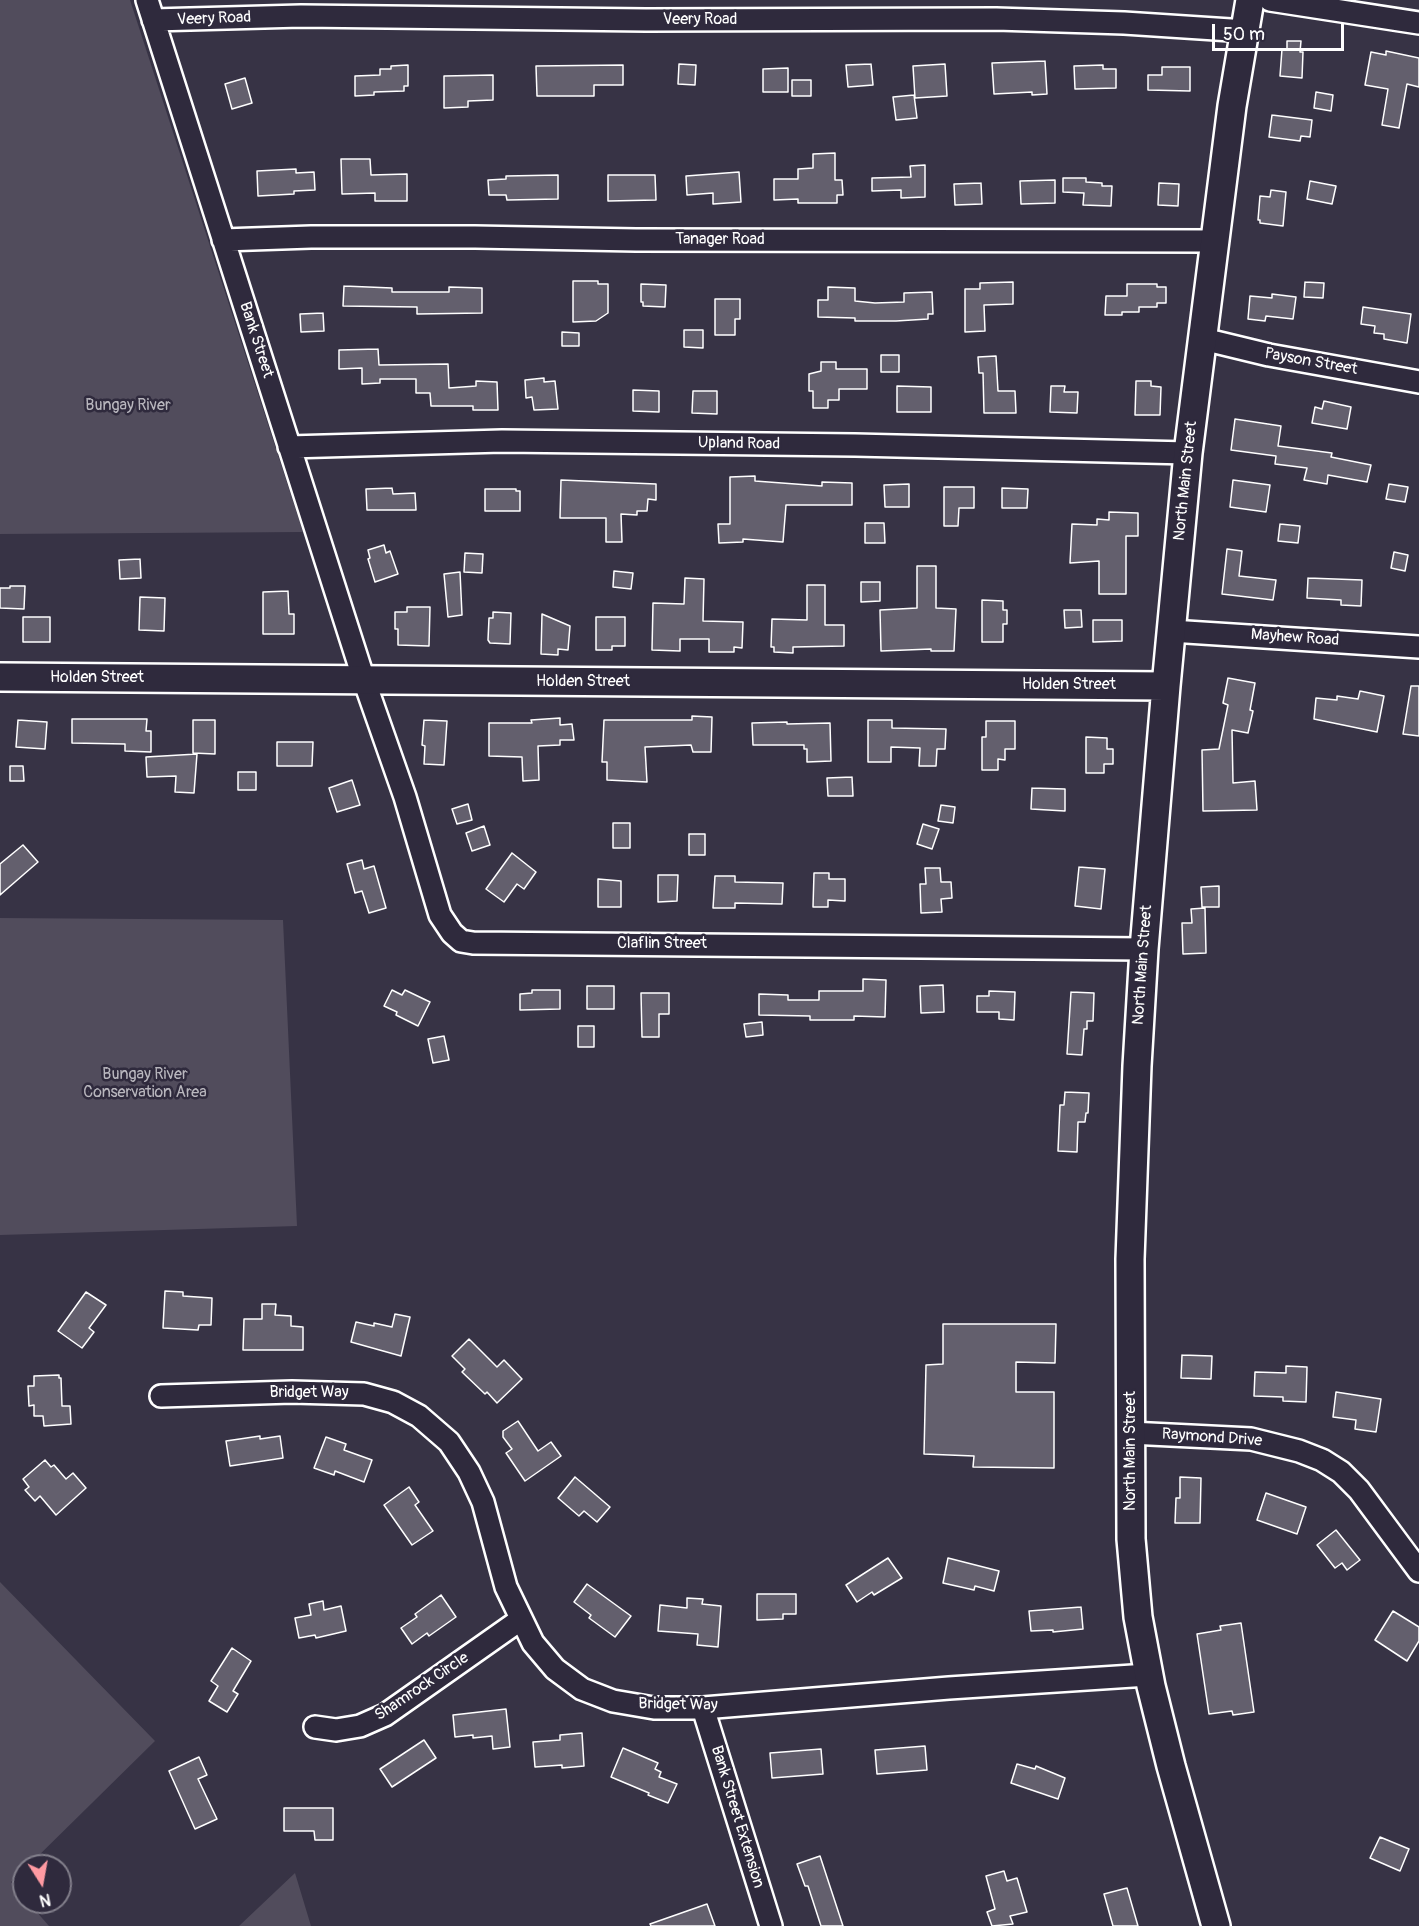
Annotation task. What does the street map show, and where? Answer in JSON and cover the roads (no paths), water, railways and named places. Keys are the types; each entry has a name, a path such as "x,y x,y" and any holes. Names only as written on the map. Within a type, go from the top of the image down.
{"main road":[{"name":"North Main Street","path":"1216,1926 1171,1766 1148,1674 1138,1617 1131,1539 1130,1259 1144,949 1171,631 1188,453 1232,106 1250,0"},
{"name":"Holden Street","path":"0,677 1166,686"}],"street":[{"name":"Bank Street","path":"147,0 364,680"},
{"path":"1270,0 1419,23"},
{"name":"Veery Road","path":"153,20 301,16 656,20 996,19 1124,23 1246,31"},
{"name":"Tanager Road","path":"224,240 311,237 475,237 636,240 1216,242"},
{"name":"Payson Street","path":"1203,339 1269,355 1419,382"},
{"name":"Upland Road","path":"289,447 502,441 855,445 1188,453"},
{"name":"Mayhew Road","path":"1171,631 1419,647"},
{"name":"Claflin Street","path":"364,680 405,797 440,915 461,941 472,943 1144,949"},
{"name":"Bridget Way","path":"161,1396 292,1392 364,1394 393,1402 419,1416 449,1442 469,1472 483,1502 506,1587 533,1643 555,1670 582,1689 613,1701 654,1708 703,1708 1148,1674"},
{"name":"Raymond Drive","path":"1130,1433 1251,1439 1299,1450 1322,1460 1341,1472 1359,1490 1419,1571"},
{"name":"Shamrock Circle","path":"315,1727 336,1730 360,1726 385,1715 520,1620"},
{"name":"Bank Street Extension","path":"703,1708 771,1926"}],"park label":[{"name":"Bungay River","path":"128,406"},
{"name":"Bungay River Conservation Area","path":"145,1084"}]}
